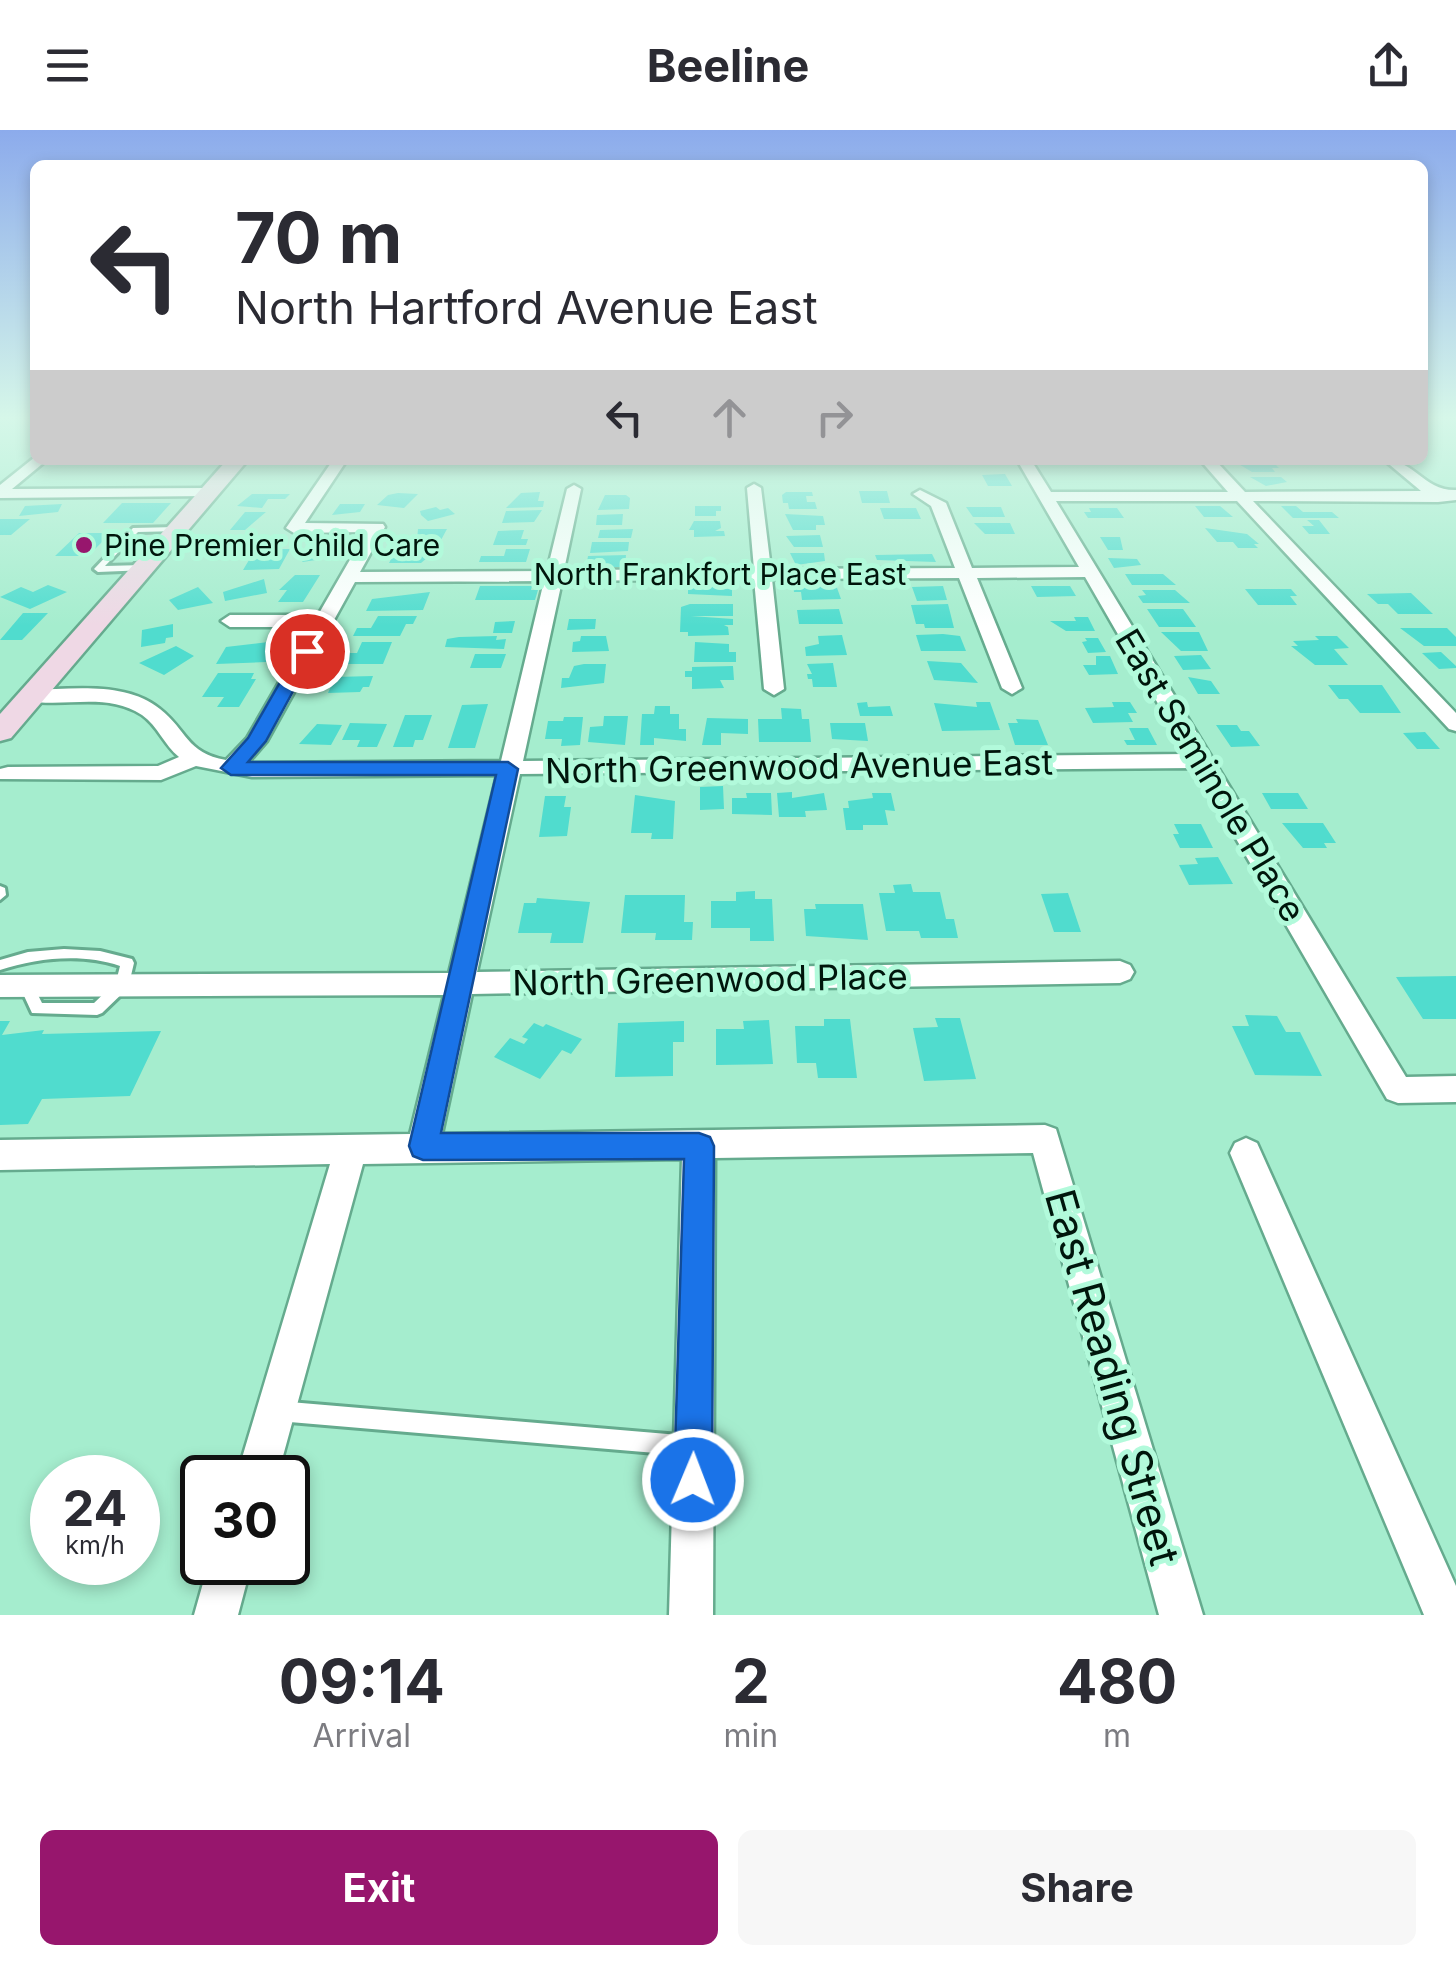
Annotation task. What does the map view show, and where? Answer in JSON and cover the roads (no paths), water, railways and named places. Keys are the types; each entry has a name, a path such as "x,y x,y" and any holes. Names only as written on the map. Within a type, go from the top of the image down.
{"main road":[{"path":"0,732 214,487"},
{"path":"0,696 31,696"}],"street":[{"path":"231,768 256,741 377,527 294,528 322,487"},
{"name":"East Seminole Place","path":"1040,487 1398,1090 1456,1089"},
{"path":"1233,487 1456,724"},
{"path":"1426,487 1456,511"},
{"path":"754,488 774,689"},
{"path":"426,1134 574,490"},
{"path":"0,493 210,492"},
{"path":"920,494 938,503 1012,688"},
{"path":"1046,497 1456,494"},
{"name":"North Frankfort Place East","path":"348,577 1091,572"},
{"path":"230,622 324,621"},
{"path":"8,774 161,773 189,755 158,718 136,704 96,696 31,696"},
{"name":"North Greenwood Avenue East","path":"189,755 231,768 1203,761"},
{"name":"North Greenwood Place","path":"13,986 1120,972"},
{"path":"0,1155 351,1149 426,1134 699,1146 690,1615"},
{"name":"East Reading Street","path":"699,1146 1046,1139 1182,1615"},
{"path":"262,1455 351,1149"},
{"path":"1246,1154 1446,1615"},
{"path":"216,1615 224,1585"}],"lane":[{"path":"144,568 98,568 136,530 177,530"},
{"path":"0,965 23,957 113,956 127,963 124,984"},
{"path":"275,1410 694,1447"}],"place":[{"name":"Pine Premier Child Care","path":"84,545"}]}
